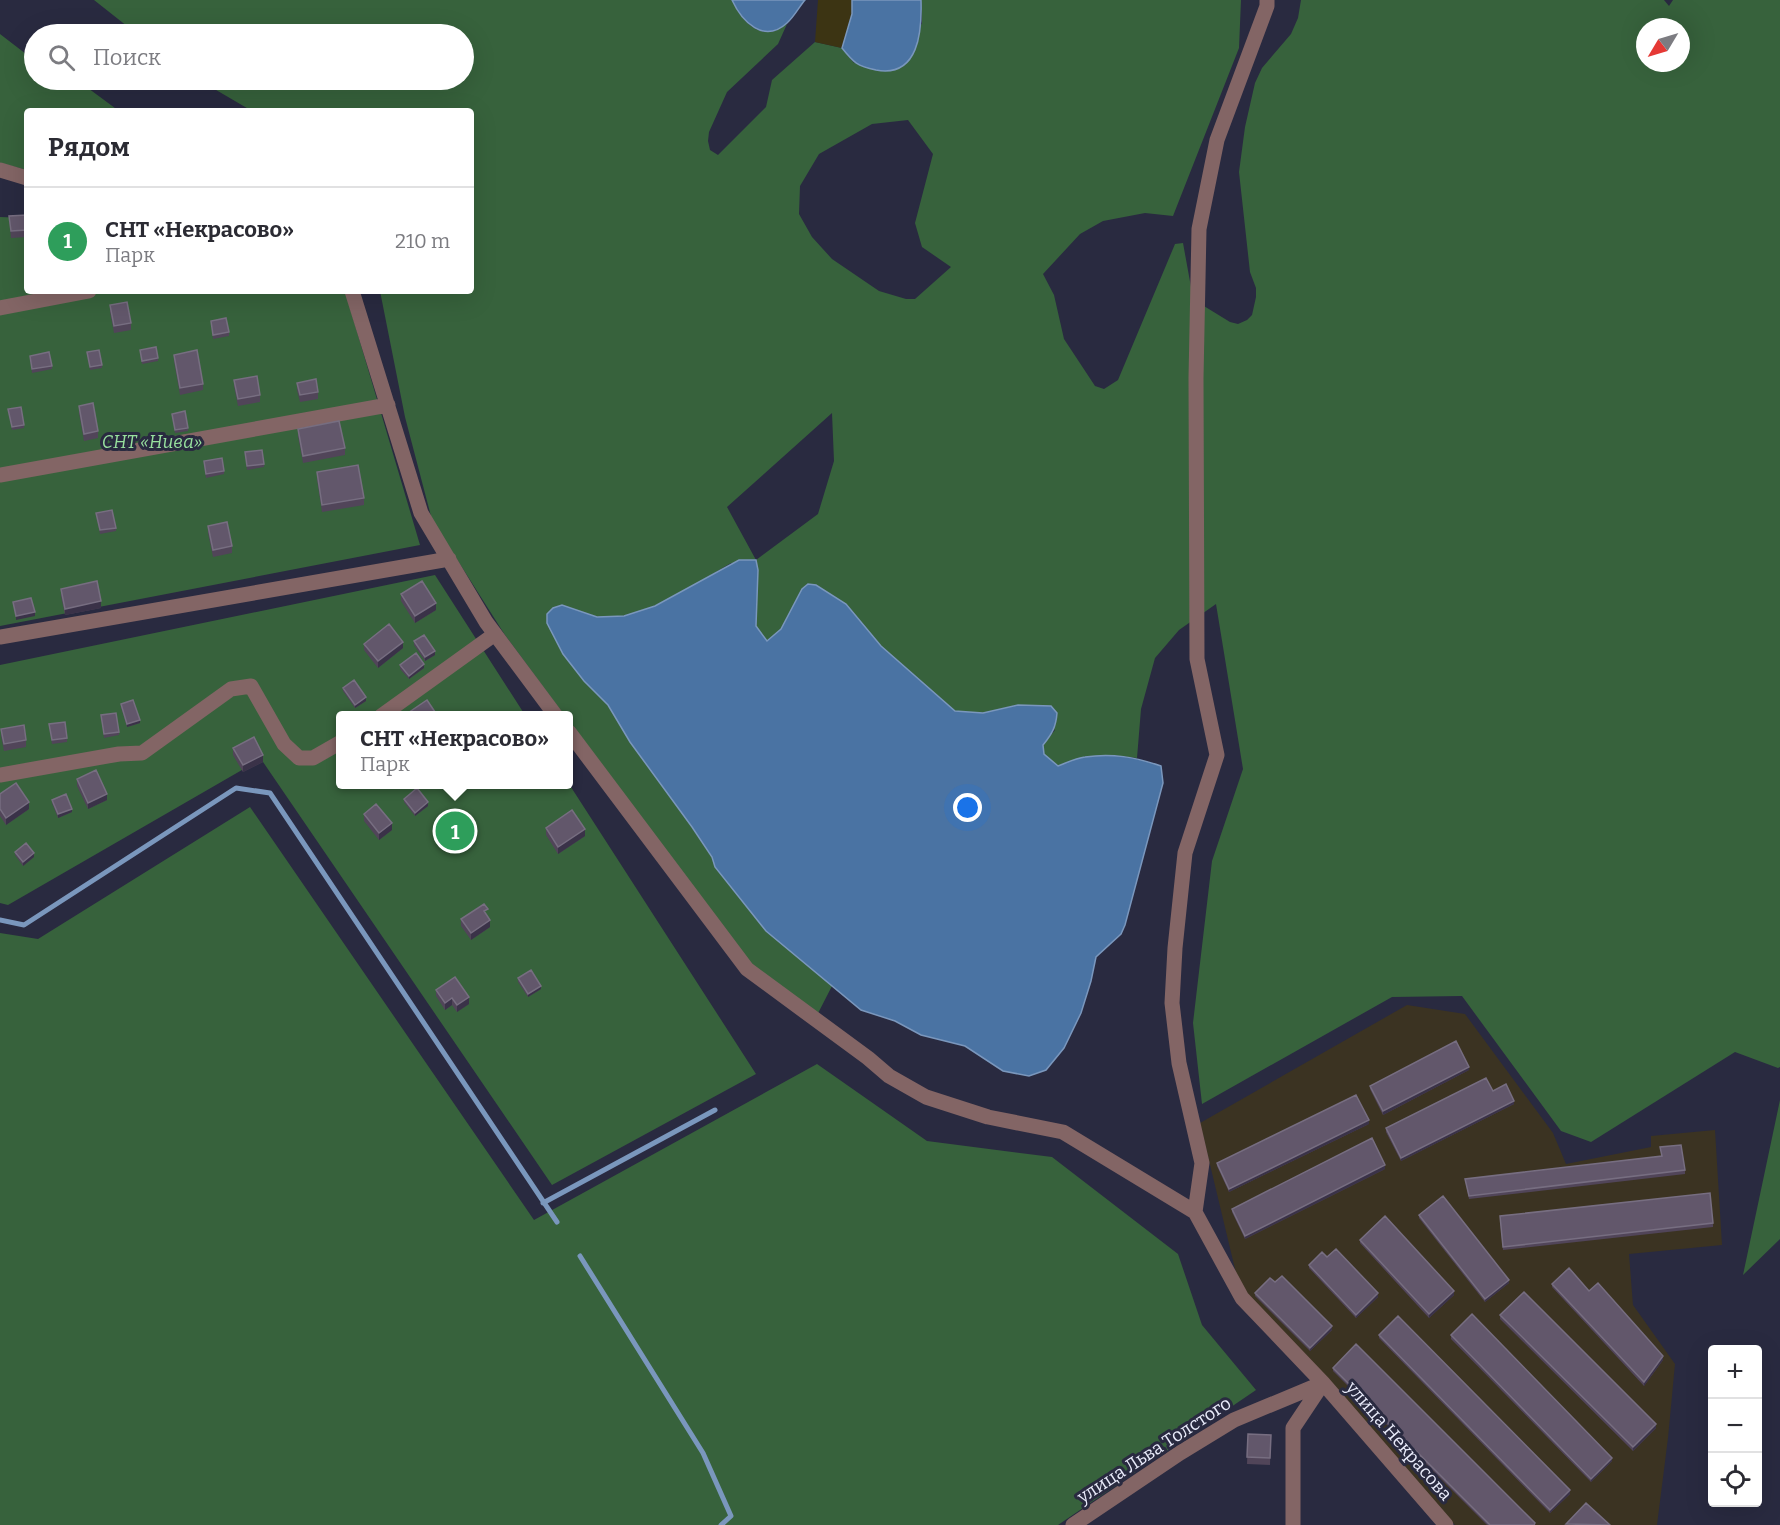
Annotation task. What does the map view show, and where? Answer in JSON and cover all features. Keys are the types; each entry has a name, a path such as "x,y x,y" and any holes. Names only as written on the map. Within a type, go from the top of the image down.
{"street":[{"path":"573,737 747,969 889,1076 926,1097 988,1117 1063,1132 1195,1212 1202,1163 1179,1063 1172,1003 1185,853 1217,755 1197,659 1198,229 1217,140 1267,6 1267,0"},
{"path":"0,170 24,177"},
{"path":"0,308 73,294"},
{"path":"353,294 421,513 486,622 552,711"},
{"path":"0,474 388,405"},
{"path":"0,637 449,559"},
{"path":"388,711 495,634"},
{"path":"0,775 119,754 142,753 231,689 251,686 284,744 299,758 313,758 336,745"},
{"name":"улица Некрасова","path":"1195,1212 1242,1298 1323,1383 1446,1525"},
{"path":"1293,1525 1293,1428 1323,1383"},
{"name":"улица Льва Толстого","path":"1073,1525 1180,1453 1234,1420 1323,1383"}],"shaded area":[{"path":"1407,1005 1465,1014 1553,1133 1566,1164 1651,1147 1651,1136 1715,1130 1722,1245 1629,1254 1633,1305 1675,1364 1657,1525 1455,1525 1242,1298 1200,1123"}],"green space":[{"path":"94,0 732,0 746,22 757,30 772,32 787,24 778,44 727,92 709,132 710,150 718,155 766,107 772,80 815,42 842,48 854,63 922,24 921,0 1241,0 1239,48 1173,216 1145,213 1103,221 1080,234 1043,274 1054,295 1064,339 1095,386 1104,389 1118,380 1175,244 1183,243 1191,287 1199,303 1230,322 1238,324 1252,315 1256,288 1250,272 1239,172 1245,127 1255,83 1262,68 1291,34 1298,18 1301,0 1664,0 1669,6 1673,0 1780,0 1780,1067 1735,1052 1591,1142 1561,1131 1462,996 1392,997 1202,1104 1193,1023 1212,861 1243,769 1216,604 1179,630 1155,658 1141,709 1137,758 1110,755 1083,757 1058,766 1044,754 1043,745 1055,730 1017,705 983,713 955,711 881,646 846,604 802,589 781,629 767,641 756,626 758,570 731,563 667,600 632,614 598,617 562,605 584,681 608,705 630,742 712,857 715,867 766,931 832,986 813,1023 736,953 573,729 573,711 561,711 505,635 432,520 405,417 381,294 474,294 474,108 247,108 216,90 474,90 474,24 124,24","holes":["908,120 933,154 915,223 922,247 951,267 915,299 906,299 879,291 832,259 812,237 799,214 800,186 819,154 872,124","832,413 834,461 818,514 756,560 727,507"]},
{"path":"0,34 24,52 24,90 91,90 115,108 24,108 24,169 0,163"},
{"name":"СНТ «Нива»","path":"0,217 24,218 24,294 346,294 420,545 0,626"},
{"path":"435,575 522,711 336,711 336,789 572,789 756,1074 552,1185 261,759 8,905 0,903 0,665"},
{"path":"250,807 534,1220 817,1064 927,1141 1052,1157 1178,1254 1202,1325 1256,1390 1058,1525 0,1525 0,933 38,939"},
{"path":"1780,1100 1780,1239 1743,1275"}],"sand":[{"path":"818,0 852,0 852,14 842,48 815,42"}],"water":[{"path":"732,0 805,0 787,23 778,29 762,31 742,16"},
{"path":"852,0 921,0 919,38 909,60 901,67 890,71 864,67 853,60 842,48 852,14"},
{"path":"739,560 756,560 758,570 756,626 767,641 781,629 802,589 808,584 816,585 846,604 881,646 955,711 983,713 1018,705 1051,706 1057,713 1053,730 1043,745 1044,754 1058,766 1075,759 1105,755 1133,758 1161,766 1163,783 1125,925 1121,934 1096,957 1081,1013 1064,1048 1046,1070 1029,1076 1003,1071 965,1046 921,1035 895,1021 861,1010 766,931 715,867 712,857 630,742 608,705 584,681 563,654 547,623 547,614 553,608 562,605 597,617 624,616 655,606"}],"building":[{"path":"24,215 24,230 11,231 9,216"},
{"path":"127,302 131,323 114,326 110,305"},
{"path":"226,318 229,332 213,335 211,321"},
{"path":"156,347 158,358 142,361 140,350"},
{"path":"99,350 102,365 90,367 87,352"},
{"path":"197,350 203,384 180,388 174,355"},
{"path":"49,352 52,366 32,369 30,356"},
{"path":"257,376 260,395 238,399 234,380"},
{"path":"316,379 318,392 300,395 297,383"},
{"path":"93,403 98,431 84,434 79,406"},
{"path":"21,407 24,425 12,427 8,409"},
{"path":"185,411 188,428 175,430 172,414"},
{"path":"339,421 345,448 303,456 298,429"},
{"path":"262,450 264,464 247,466 245,452"},
{"path":"222,458 224,471 206,474 204,461"},
{"path":"358,465 364,498 322,505 317,472"},
{"path":"112,510 116,528 100,530 96,513"},
{"path":"227,522 232,546 213,550 208,526"},
{"path":"97,581 101,601 65,609 61,589"},
{"path":"422,581 436,603 415,616 401,594"},
{"path":"31,598 35,612 16,616 13,602"},
{"path":"389,624 403,642 378,661 364,644"},
{"path":"424,635 435,651 425,657 414,641"},
{"path":"416,653 424,664 409,676 400,665"},
{"path":"354,680 366,697 355,705 343,688"},
{"path":"133,700 140,720 127,724 121,704"},
{"path":"427,700 434,711 411,711"},
{"path":"116,713 119,732 104,734 101,715"},
{"path":"65,722 67,738 52,740 49,724"},
{"path":"24,725 26,740 4,744 1,729"},
{"path":"254,737 263,755 243,765 233,748"},
{"path":"96,770 107,794 88,803 77,779"},
{"path":"16,783 29,802 6,818 0,809 0,794"},
{"path":"418,789 428,802 415,813 404,799"},
{"path":"66,794 72,809 58,814 52,800"},
{"path":"376,804 392,823 379,833 364,814"},
{"path":"572,810 585,829 558,847 546,828"},
{"path":"26,843 34,853 23,862 15,852"},
{"path":"484,904 488,909 484,911 490,920 471,933 461,919"},
{"path":"531,970 541,986 528,994 518,978"},
{"path":"455,977 469,997 457,1005 452,998 445,1003 436,990"},
{"path":"1456,1041 1469,1067 1383,1111 1370,1086"},
{"path":"1486,1078 1493,1091 1506,1084 1514,1101 1401,1158 1386,1128"},
{"path":"1356,1095 1369,1120 1229,1189 1217,1163"},
{"path":"1372,1138 1385,1165 1245,1236 1232,1209"},
{"path":"1681,1145 1685,1170 1469,1196 1465,1179 1662,1156 1660,1147"},
{"path":"1710,1193 1713,1223 1503,1247 1500,1216"},
{"path":"1443,1196 1509,1280 1485,1299 1419,1215"},
{"path":"1385,1216 1454,1291 1429,1314 1360,1240"},
{"path":"1336,1249 1378,1293 1356,1315 1309,1265 1322,1252 1327,1257"},
{"path":"1569,1268 1589,1291 1598,1283 1663,1356 1644,1382 1552,1284"},
{"path":"1282,1276 1332,1326 1310,1348 1255,1293 1270,1278 1275,1282"},
{"path":"1524,1292 1656,1424 1633,1447 1500,1315"},
{"path":"1472,1314 1612,1458 1591,1479 1451,1335"},
{"path":"1398,1316 1570,1490 1550,1510 1379,1335"},
{"path":"1356,1344 1535,1523 1534,1525 1490,1525 1333,1368"},
{"path":"1248,1434 1271,1435 1270,1458 1247,1457"},
{"path":"1586,1503 1610,1525 1566,1524"}],"waterway":[{"path":"0,920 24,925 236,788 270,793 557,1222"},
{"path":"543,1203 715,1110"},
{"path":"580,1256 703,1453 731,1516 721,1525"}],"place":[{"name":"СНТ «Некрасово»","path":"455,831"}]}
